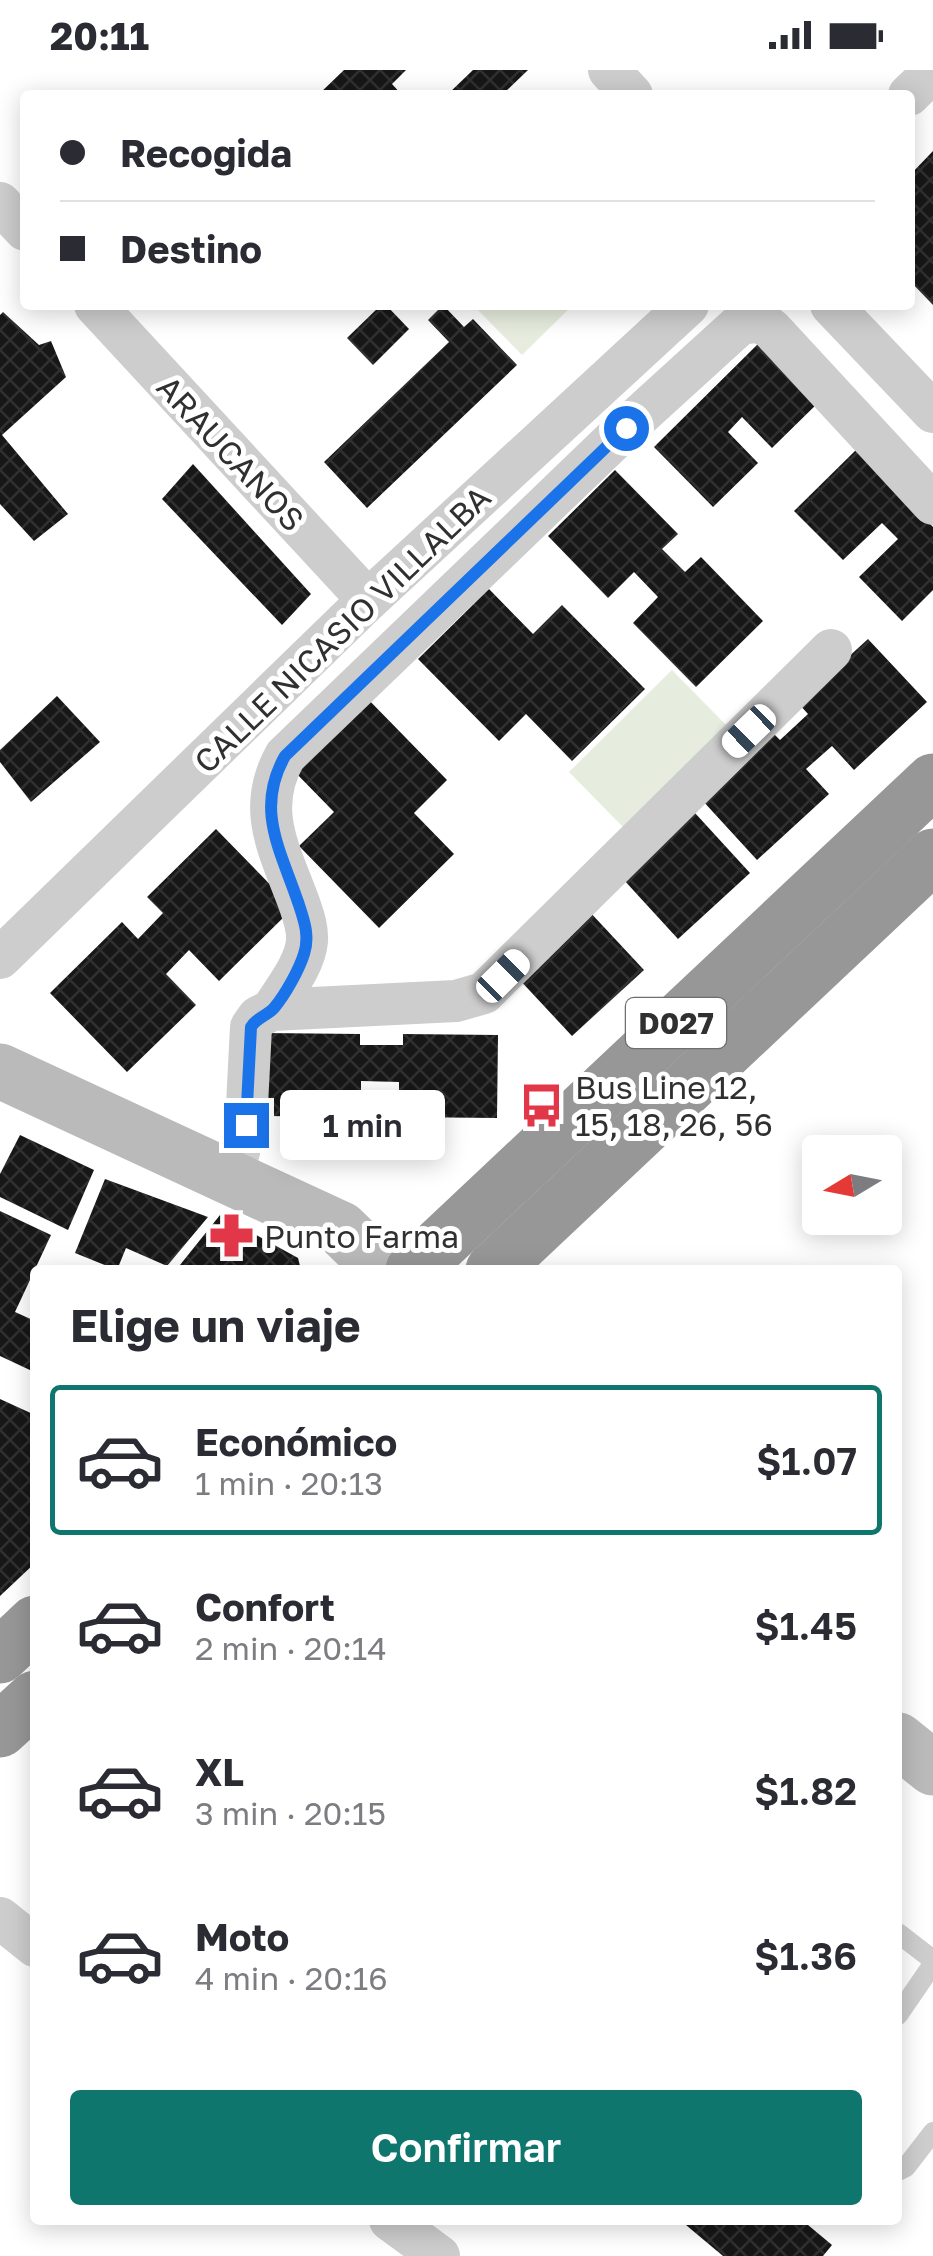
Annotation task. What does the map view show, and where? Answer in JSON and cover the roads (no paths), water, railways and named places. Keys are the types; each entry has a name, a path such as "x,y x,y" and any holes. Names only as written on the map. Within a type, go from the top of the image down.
{"highway":[{"name":"D027","path":"418,1265 933,780"},
{"name":"D027","path":"498,1265 933,856"},
{"path":"0,1656 30,1628"},
{"path":"0,1730 30,1703"}],"street":[{"path":"609,70 627,90"},
{"path":"914,90 933,72"},
{"path":"0,202 20,224"},
{"name":"ARAUCANOS","path":"100,310 368,600"},
{"name":"CALLE NICASIO VILLALBA","path":"0,958 368,600 683,310"},
{"path":"836,310 933,412"},
{"path":"272,1010 303,958 307,940 305,922 271,823 269,795 285,756 738,326 763,322 772,330 933,504"},
{"path":"232,1178 246,1125 251,1027 258,1017 272,1010 456,1001 484,993 831,650"},
{"path":"0,1071 341,1229 378,1265"},
{"path":"902,1743 933,1768"},
{"path":"0,1918 30,1942"},
{"path":"396,2225 434,2255"}],"lane":[{"path":"902,1936 933,1962 902,2009"},
{"path":"902,2168 933,2132"}],"place":[{"name":"Bus Line 12, 15, 18, 26, 56","path":"542,1105"},
{"name":"Punto Farma","path":"231,1236"}]}
